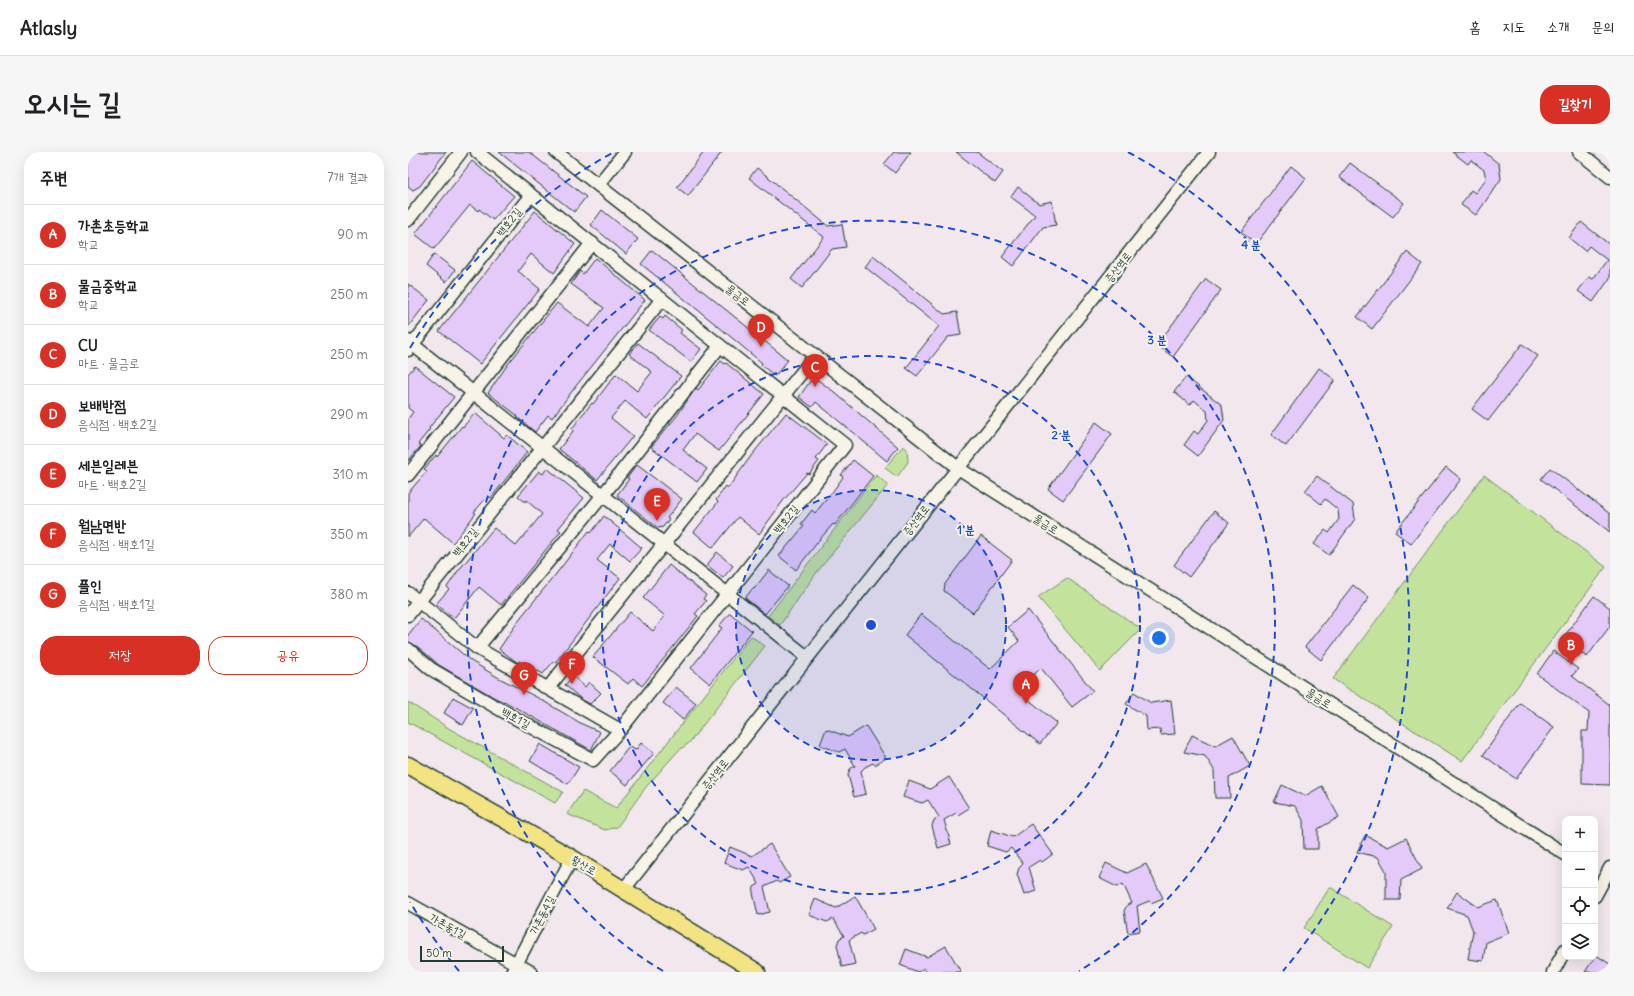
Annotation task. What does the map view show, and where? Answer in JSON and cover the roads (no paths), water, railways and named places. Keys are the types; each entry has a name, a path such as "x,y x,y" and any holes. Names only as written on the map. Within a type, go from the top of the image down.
{"main road":[{"name":"황산로","path":"408,765 572,858 757,972"}],"street":[{"path":"408,220 461,152"},
{"name":"백호2길","path":"477,152 845,445 728,593 474,392 410,345 531,195"},
{"name":"물금로","path":"556,152 958,468 1562,852"},
{"path":"598,186 625,152"},
{"name":"증산역로","path":"624,889 1209,152"},
{"path":"1579,152 1610,177"},
{"path":"408,475 592,243"},
{"name":"백호2길","path":"418,601 662,299"},
{"path":"477,648 603,494 720,346"},
{"path":"548,688 815,356"},
{"path":"408,593 477,648 620,730"},
{"path":"728,593 807,657"},
{"name":"백호1길","path":"408,649 431,669 513,717 593,760 620,730 728,593"},
{"path":"408,615 418,601"},
{"name":"가촌동4길","path":"515,968 572,858"},
{"path":"1598,890 1610,868"},
{"name":"가촌동1길","path":"408,903 515,968 530,972"},
{"path":"1553,972 1562,956"}],"place":[{"name":"보배반점","path":"761,347"},
{"name":"CU","path":"815,387"},
{"name":"세븐일레븐","path":"657,521"},
{"name":"물금중학교","path":"1571,665"},
{"name":"월남면반","path":"572,684"},
{"name":"플인","path":"524,695"},
{"name":"가촌초등학교","path":"1026,704"}]}
